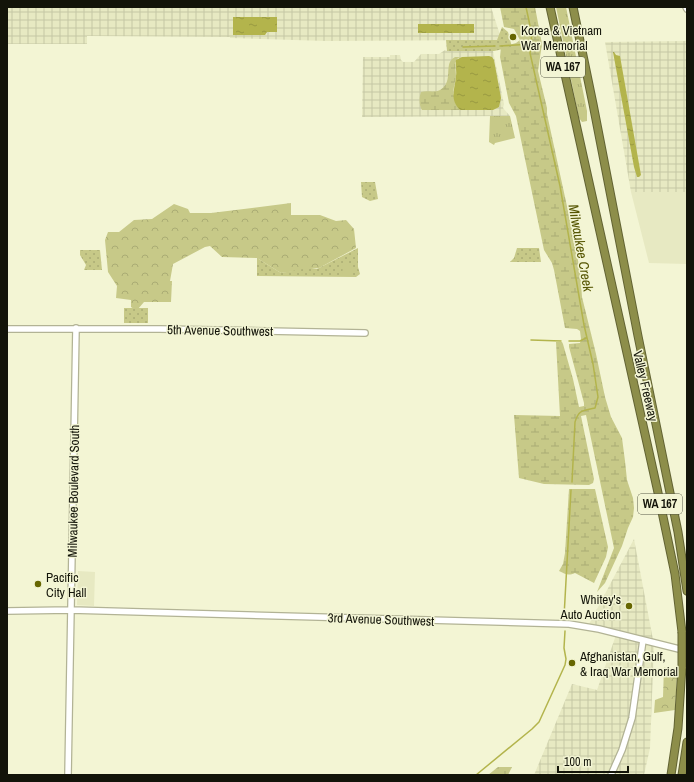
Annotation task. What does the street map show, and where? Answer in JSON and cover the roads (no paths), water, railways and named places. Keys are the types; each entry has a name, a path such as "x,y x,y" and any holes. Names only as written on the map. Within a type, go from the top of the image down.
{"highway":[{"name":"Valley Freeway","path":"550,7 667,534 678,596 682,632 682,667 678,728 671,775"},
{"name":"Valley Freeway","path":"573,7 678,532 687,591"},
{"path":"682,775 687,742"}],"street":[{"name":"5th Avenue Southwest","path":"7,329 76,328 365,333"},
{"name":"Milwaukee Boulevard South","path":"68,775 76,328"},
{"name":"3rd Avenue Southwest","path":"7,611 71,610 570,624 599,629 687,651"},
{"path":"611,775 622,750 632,718 643,640"}],"water":[{"path":"233,17 277,17 277,32 267,32 265,35 233,35"},
{"path":"418,24 474,24 474,33 418,33"},
{"path":"613,52 620,56 641,175 639,177 637,177 634,167"},
{"path":"489,56 494,60 501,98 499,107 493,110 460,110 454,98 456,60 462,57"}],"waterway":[{"name":"Milwaukee Creek","path":"526,7 531,35 530,53 560,186 598,397 595,408 584,410 578,415 575,422 572,482"},
{"path":"500,46 532,44"},
{"path":"463,47 495,46"},
{"path":"569,341 580,341 586,338"},
{"path":"531,340 561,341"},
{"name":"Milwaukee Creek","path":"564,617 571,490"},
{"name":"Milwaukee Creek","path":"476,775 539,722 565,665 565,631"}],"place":[{"name":"Korea & Vietnam War Memorial","path":"513,37"},
{"name":"Pacific City Hall","path":"38,584"},
{"name":"Whitey's Auto Auction","path":"629,606"},
{"name":"Afghanistan, Gulf, & Iraq War Memorial","path":"572,663"}]}
